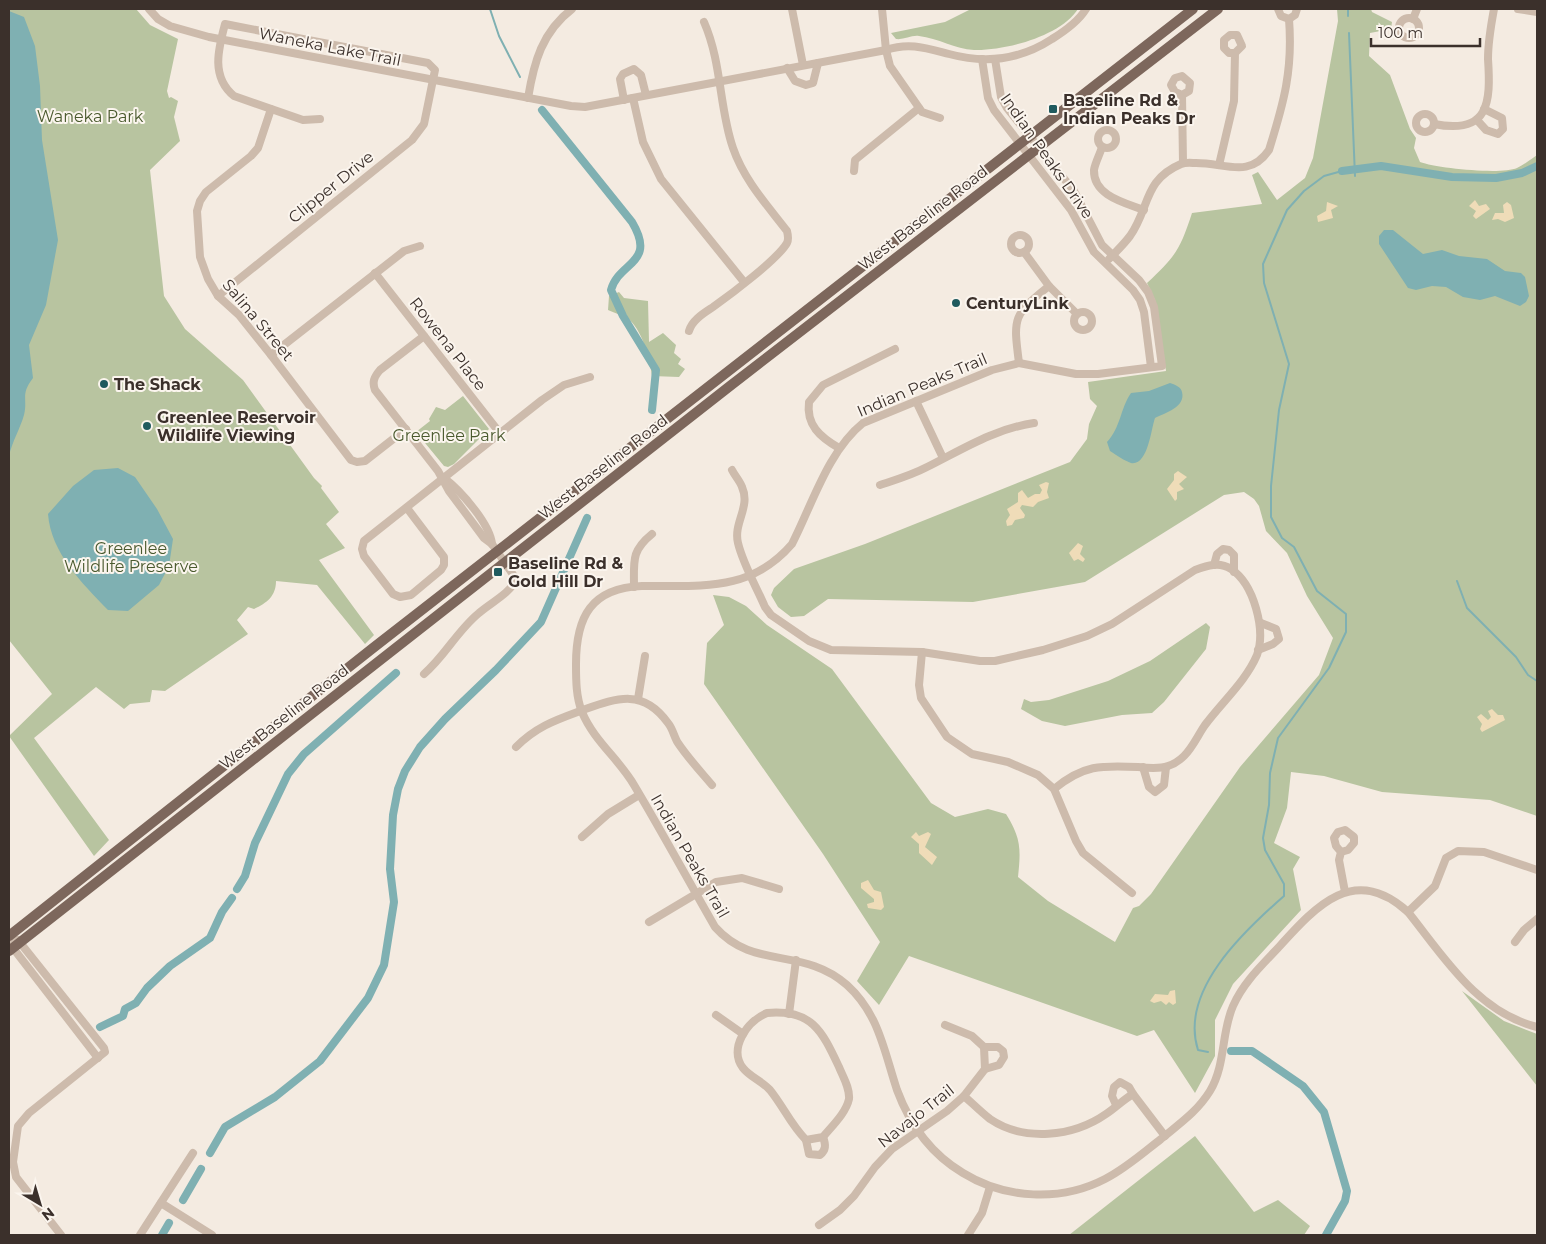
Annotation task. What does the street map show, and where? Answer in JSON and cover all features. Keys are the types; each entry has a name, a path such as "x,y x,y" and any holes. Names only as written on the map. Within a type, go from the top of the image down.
{"main road":[{"name":"West Baseline Road","path":"10,936 495,547 1193,9"},
{"name":"West Baseline Road","path":"14,947 1218,9"},
{"path":"226,764 234,774"}],"street":[{"name":"Waneka Lake Trail","path":"149,9 158,19 170,26 221,39 433,81 585,107 886,50 900,45 918,46 951,55 982,59 1010,58 1038,48 1074,24 1086,9"},
{"path":"528,98 534,64 540,47 559,20 572,9"},
{"path":"792,9 803,66"},
{"path":"882,9 886,50 890,66 896,78 922,112 940,118"},
{"path":"1278,9 1281,16 1289,19"},
{"path":"1289,19 1296,15 1297,9"},
{"path":"1412,19 1417,9"},
{"path":"1434,124 1456,127 1470,125 1477,120 1484,109 1491,76 1489,42 1494,9"},
{"path":"1518,9 1537,12"},
{"path":"1104,264 1130,236 1144,210 1148,194 1155,182 1165,173 1184,163 1219,165 1243,169 1253,166 1262,160 1270,150 1289,78 1291,58 1289,19"},
{"path":"689,331 690,326 704,312 767,263 786,244 788,238 787,231 751,184 732,147 712,40 704,22"},
{"name":"Waneka Lake Trail","path":"221,39 225,24 428,63 435,70 433,81"},
{"path":"221,39 217,68 225,89 234,96 302,120 320,119"},
{"path":"1219,165 1234,101 1235,53"},
{"name":"Indian Peaks Drive","path":"982,59 988,98 994,110 1071,210 1088,243 1104,264 1133,290 1140,300 1144,312 1151,367"},
{"name":"Indian Peaks Drive","path":"995,59 1001,97 1007,108 1074,191 1102,245 1139,280 1148,292 1154,306 1162,366"},
{"path":"787,68 795,81 806,85 813,83 818,63"},
{"path":"624,100 620,79 623,74 634,69 641,75 646,95"},
{"name":"Clipper Drive","path":"218,296 412,140 424,124 433,81"},
{"path":"1182,94 1184,163"},
{"path":"633,98 643,142 658,173 744,282"},
{"path":"854,171 855,160 920,108"},
{"name":"Salina Street","path":"271,109 258,148 252,156 206,192 200,201 197,211 201,262 218,296 239,315 351,460 357,462 365,461 406,429"},
{"path":"1477,120 1491,132 1498,134 1503,129 1502,118 1484,109"},
{"path":"1102,148 1094,170 1101,189 1108,196 1144,210"},
{"path":"271,355 404,251 420,246"},
{"path":"1024,252 1049,286 1077,314"},
{"name":"Rowena Place","path":"375,273 500,432"},
{"path":"1019,363 1015,335 1019,314 1025,305 1049,286"},
{"path":"424,336 374,376 375,390 443,477 449,491 484,538 495,547 516,579 514,584 466,624 438,662 424,674"},
{"path":"839,448 823,439 815,431 810,421 810,402 823,386 895,349"},
{"name":"Indian Peaks Trail","path":"1162,366 1098,374 1076,374 1046,370 1019,363 992,370 863,423 850,433 839,448 792,544 782,555 752,576 712,586 618,589 604,596 587,612 577,633 576,674 581,711 593,734 634,785 715,927 734,945 758,955 796,960 817,966 834,975 862,1000 879,1029 897,1090 917,1130 943,1160 990,1187 1030,1194 1078,1190 1104,1180 1124,1168 1189,1117 1211,1088 1220,1064 1226,1024 1232,1006 1246,982 1319,905 1345,892 1369,890 1397,901 1467,986 1504,1014 1537,1027"},
{"path":"407,508 444,557 444,565 441,570 411,594 400,597 393,594 364,556 362,549 364,541 549,394 564,385 590,377"},
{"path":"916,401 943,458"},
{"path":"880,486 926,468 1000,430 1034,423"},
{"path":"732,470 742,487 745,500 744,510 738,527 738,542 765,607 771,615 809,641 824,648 844,652 922,652 980,662 995,661 1043,650 1087,636 1112,624 1194,570 1214,565 1230,569 1234,572 1251,596 1261,623 1258,650 1249,670 1203,728 1191,748 1183,757 1166,767 1094,767 1069,777 1054,790"},
{"path":"634,587 636,551 641,543 652,534"},
{"path":"1214,565 1217,554 1223,549 1229,550 1234,555 1234,572"},
{"path":"1258,650 1273,644 1279,639 1276,629 1261,623"},
{"path":"922,652 919,685 921,698 947,737 972,754 1024,767 1038,776 1054,790 1076,842 1083,853 1132,893"},
{"path":"638,699 645,656"},
{"path":"516,747 530,733 543,725 616,699 638,699 661,714 669,724 678,743 712,785"},
{"path":"1143,767 1149,787 1155,792 1164,785 1166,767"},
{"path":"582,837 608,814 639,795"},
{"path":"1408,912 1435,886 1446,858 1458,851 1484,852 1537,870"},
{"path":"1341,852 1339,860 1345,892"},
{"path":"649,922 695,892 729,878 749,879 779,889"},
{"path":"1515,942 1524,930 1537,919"},
{"path":"10,936 14,947 98,1058 29,1113 18,1126 14,1140 13,1162 16,1177 61,1235"},
{"path":"789,1014 796,960"},
{"path":"806,1140 823,1137 847,1107 849,1097 848,1086 825,1037 818,1028 789,1014 771,1013 758,1017 743,1034 738,1045 739,1063 744,1070 770,1090 806,1140 809,1154 820,1155 824,1152 826,1144 823,1137"},
{"path":"716,1015 743,1034"},
{"name":"Navajo Trail","path":"819,1225 840,1210 854,1196 875,1167 892,1149 947,1111 964,1096 985,1069 999,1065 1004,1058 1003,1050 998,1047 984,1047 972,1036 945,1025"},
{"path":"984,1047 985,1069"},
{"path":"1116,1105 1112,1096 1114,1087 1120,1082 1130,1088 1165,1136"},
{"path":"964,1096 998,1123 1032,1134 1050,1134 1076,1129 1106,1114 1133,1094"},
{"path":"140,1235 192,1153"},
{"path":"968,1235 982,1213 990,1187"},
{"path":"161,1203 212,1235"}],"green space":[{"path":"9,9 136,9 150,25 178,39 167,91 169,98 171,97 178,101 174,117 180,141 150,170 164,296 185,329 243,380 314,478 322,486 321,488 339,512 326,524 345,548 319,560 374,635 365,644 317,585 276,581 276,586 270,598 254,609 248,607 237,620 248,634 165,691 152,690 150,702 130,704 124,709 96,687 34,738 109,840 94,856 9,736 52,694 9,640"},
{"path":"971,9 1078,9 1070,19 1046,34 1016,45 987,50 967,49 919,36 896,39 891,33 945,22"},
{"path":"1337,9 1371,9 1372,12 1392,22 1391,29 1370,33 1369,56 1390,75 1410,129 1416,138 1414,148 1420,162 1454,168 1497,171 1517,168 1537,155 1537,816 1490,800 1382,792 1324,776 1291,772 1287,808 1274,843 1300,857 1293,869 1301,910 1233,984 1215,1020 1215,1056 1195,1093 1154,1030 1137,1036 909,956 879,1005 857,981 880,942 823,854 704,684 707,643 724,625 713,595 729,597 746,606 767,625 832,669 931,803 955,817 988,809 1006,814 1015,830 1019,844 1018,877 1048,901 1115,942 1133,908 1139,906 1151,894 1240,767 1319,675 1333,638 1307,596 1287,553 1266,531 1259,506 1254,499 1244,492 1224,495 1085,582 973,602 828,599 804,616 791,617 778,607 771,595 774,588 794,569 865,544 1070,462 1087,439 1089,424 1097,406 1090,399 1088,382 1166,371 1155,300 1147,283 1176,252 1192,213 1262,204 1252,175 1258,172 1277,200 1305,178 1313,158 1338,21"},
{"path":"619,292 624,298 648,301 649,342 663,333 676,345 674,353 681,359 678,364 685,369 679,377 652,376 647,353 637,329 627,318 608,310 609,296"},
{"name":"Greenlee Park","path":"463,396 489,429 454,464 448,467 444,466 416,432 430,421 429,419 436,407 445,410"},
{"path":"1206,623 1210,627 1206,649 1164,702 1152,713 1122,715 1065,726 1042,721 1021,709 1024,699 1031,702 1049,700 1108,681 1150,661"},
{"path":"1462,991 1504,1021 1537,1034 1537,1086"},
{"path":"1195,1136 1254,1212 1278,1200 1310,1226 1304,1235 1069,1235"}],"sand":[{"path":"1475,200 1479,206 1486,204 1490,209 1476,219 1473,216 1476,211 1469,206"},
{"path":"1327,202 1338,206 1331,210 1333,218 1318,222 1317,216 1326,211"},
{"path":"1507,202 1511,205 1514,218 1505,222 1498,219 1492,220 1495,213 1504,213 1503,205"},
{"path":"1178,471 1187,477 1179,484 1184,489 1177,492 1177,499 1175,501 1167,489 1174,480 1174,474"},
{"path":"1046,482 1049,483 1047,492 1049,498 1038,502 1033,507 1022,505 1020,508 1025,515 1024,518 1015,520 1012,525 1007,526 1006,521 1010,515 1007,509 1018,502 1018,493 1022,490 1028,498 1035,494 1040,494 1042,490 1039,485"},
{"path":"1078,543 1083,546 1080,554 1085,559 1083,562 1078,559 1074,561 1069,553"},
{"path":"1492,709 1498,715 1503,715 1505,720 1482,732 1480,729 1482,724 1477,717 1481,714 1488,720 1491,717 1488,711"},
{"path":"916,832 919,836 928,832 931,834 925,847 937,857 932,865 919,853 919,844 911,837"},
{"path":"868,880 874,890 881,892 884,907 881,910 868,908 867,904 874,902 874,899 861,888 861,883"},
{"path":"1175,990 1176,1003 1173,1005 1169,1002 1166,1005 1161,1001 1154,1003 1150,1001 1155,994 1168,995 1170,991"}],"water":[{"path":"9,11 24,17 35,46 40,86 42,140 58,240 46,305 29,345 33,378 25,393 24,415 9,456"},
{"path":"1384,230 1393,230 1423,254 1442,250 1459,256 1487,259 1505,271 1521,273 1525,277 1529,296 1526,302 1520,306 1495,296 1480,300 1463,297 1446,287 1432,286 1416,290 1408,288 1379,244 1379,236"},
{"path":"1170,383 1178,386 1181,390 1181,402 1174,409 1155,418 1148,446 1141,459 1131,463 1110,451 1107,442 1118,424 1131,393 1149,391"},
{"path":"118,468 135,477 157,509 173,539 169,566 159,585 128,611 108,610 78,578 55,542 48,514 73,486 94,470"}],"waterway":[{"path":"490,9 499,36 520,77"},
{"path":"1348,9 1348,16"},
{"path":"1349,33 1355,176"},
{"path":"542,110 632,222 639,236 640,246 638,254 634,261 615,280 611,290 623,316 656,370 652,410"},
{"path":"1342,171 1381,166 1452,177 1496,178 1522,173 1537,166"},
{"path":"1208,1052 1198,1050 1195,1028 1198,1006 1206,985 1234,945 1284,896 1284,884 1265,850 1263,838 1269,805 1270,773 1278,738 1329,668 1346,632 1346,614 1317,591 1294,547 1282,538 1271,517 1271,486 1279,410 1289,364 1264,283 1263,264 1287,210 1304,191 1324,176 1342,171"},
{"path":"210,1153 225,1127 275,1097 320,1061 368,998 384,965 394,902 390,869 393,815 398,789 405,771 420,747 445,719 496,670 541,622 587,518"},
{"path":"1457,581 1467,608 1516,657 1528,675 1537,681"},
{"path":"237,889 245,876 255,843 288,774 304,754 396,673"},
{"path":"100,1027 123,1016 125,1009 136,1003 147,988 170,966 210,938 222,912 232,898"},
{"path":"1231,1051 1252,1051 1303,1086 1324,1112 1347,1191 1345,1201 1326,1235"},
{"path":"183,1200 201,1169"},
{"path":"162,1235 169,1223"}],"place":[{"name":"Baseline Rd & Indian Peaks Dr","path":"1053,109"},
{"name":"CenturyLink","path":"956,303"},
{"name":"The Shack","path":"104,384"},
{"name":"Greenlee Reservoir Wildlife Viewing","path":"147,426"},
{"name":"Baseline Rd & Gold Hill Dr","path":"498,572"}],"park label":[{"name":"Waneka Park","path":"90,116"},
{"name":"Greenlee Wildlife Preserve","path":"131,557"}]}
